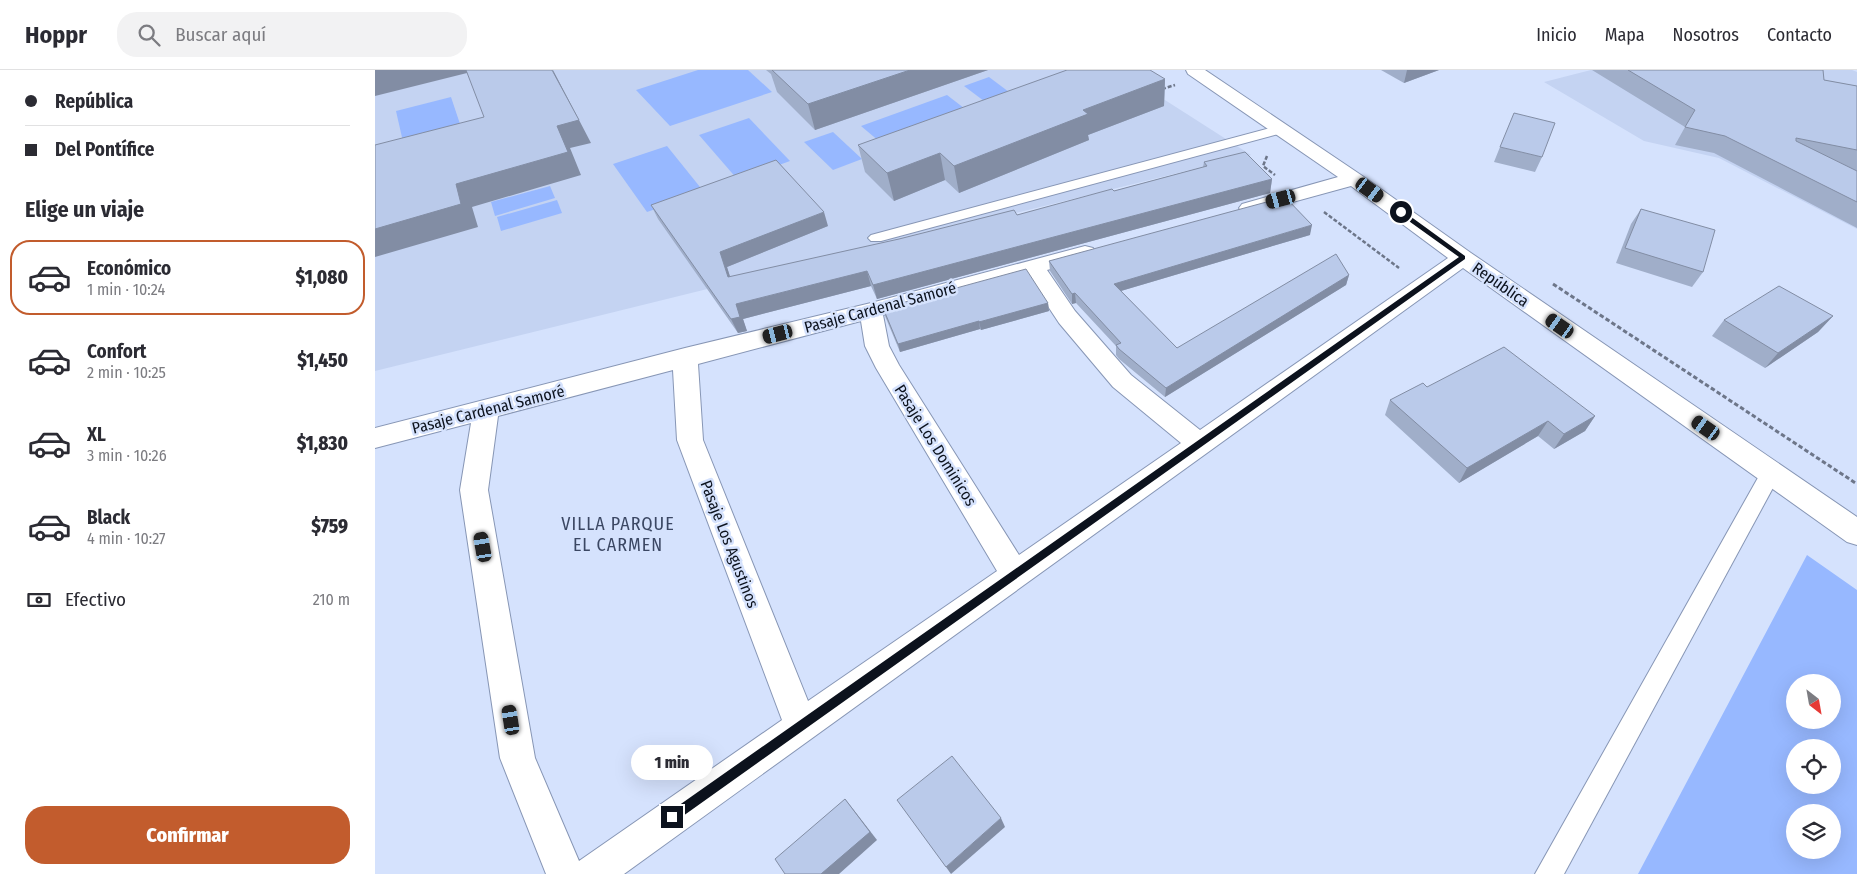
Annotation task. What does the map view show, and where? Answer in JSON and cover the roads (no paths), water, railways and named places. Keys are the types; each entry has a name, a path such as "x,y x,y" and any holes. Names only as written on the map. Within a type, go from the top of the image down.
{"street":[{"name":"República","path":"1194,70 1354,179 1463,258 1857,533"},
{"path":"1224,215 1354,179"},
{"name":"Pasaje Cardenal Samoré","path":"375,438 871,310 1109,246"},
{"path":"591,874 1463,258"},
{"path":"1033,267 1067,317 1122,381 1200,444"},
{"name":"Pasaje Los Dominicos","path":"871,310 877,346 888,368 1015,574"},
{"name":"Pasaje Los Agustinos","path":"685,357 690,440 801,726"},
{"path":"486,410 474,490 518,758 565,874"}],"lane":[{"path":"876,238 1281,129"},
{"path":"1549,874 1771,473"}],"district":[{"name":"VILLA PARQUE EL CARMEN","path":"618,534"}]}
